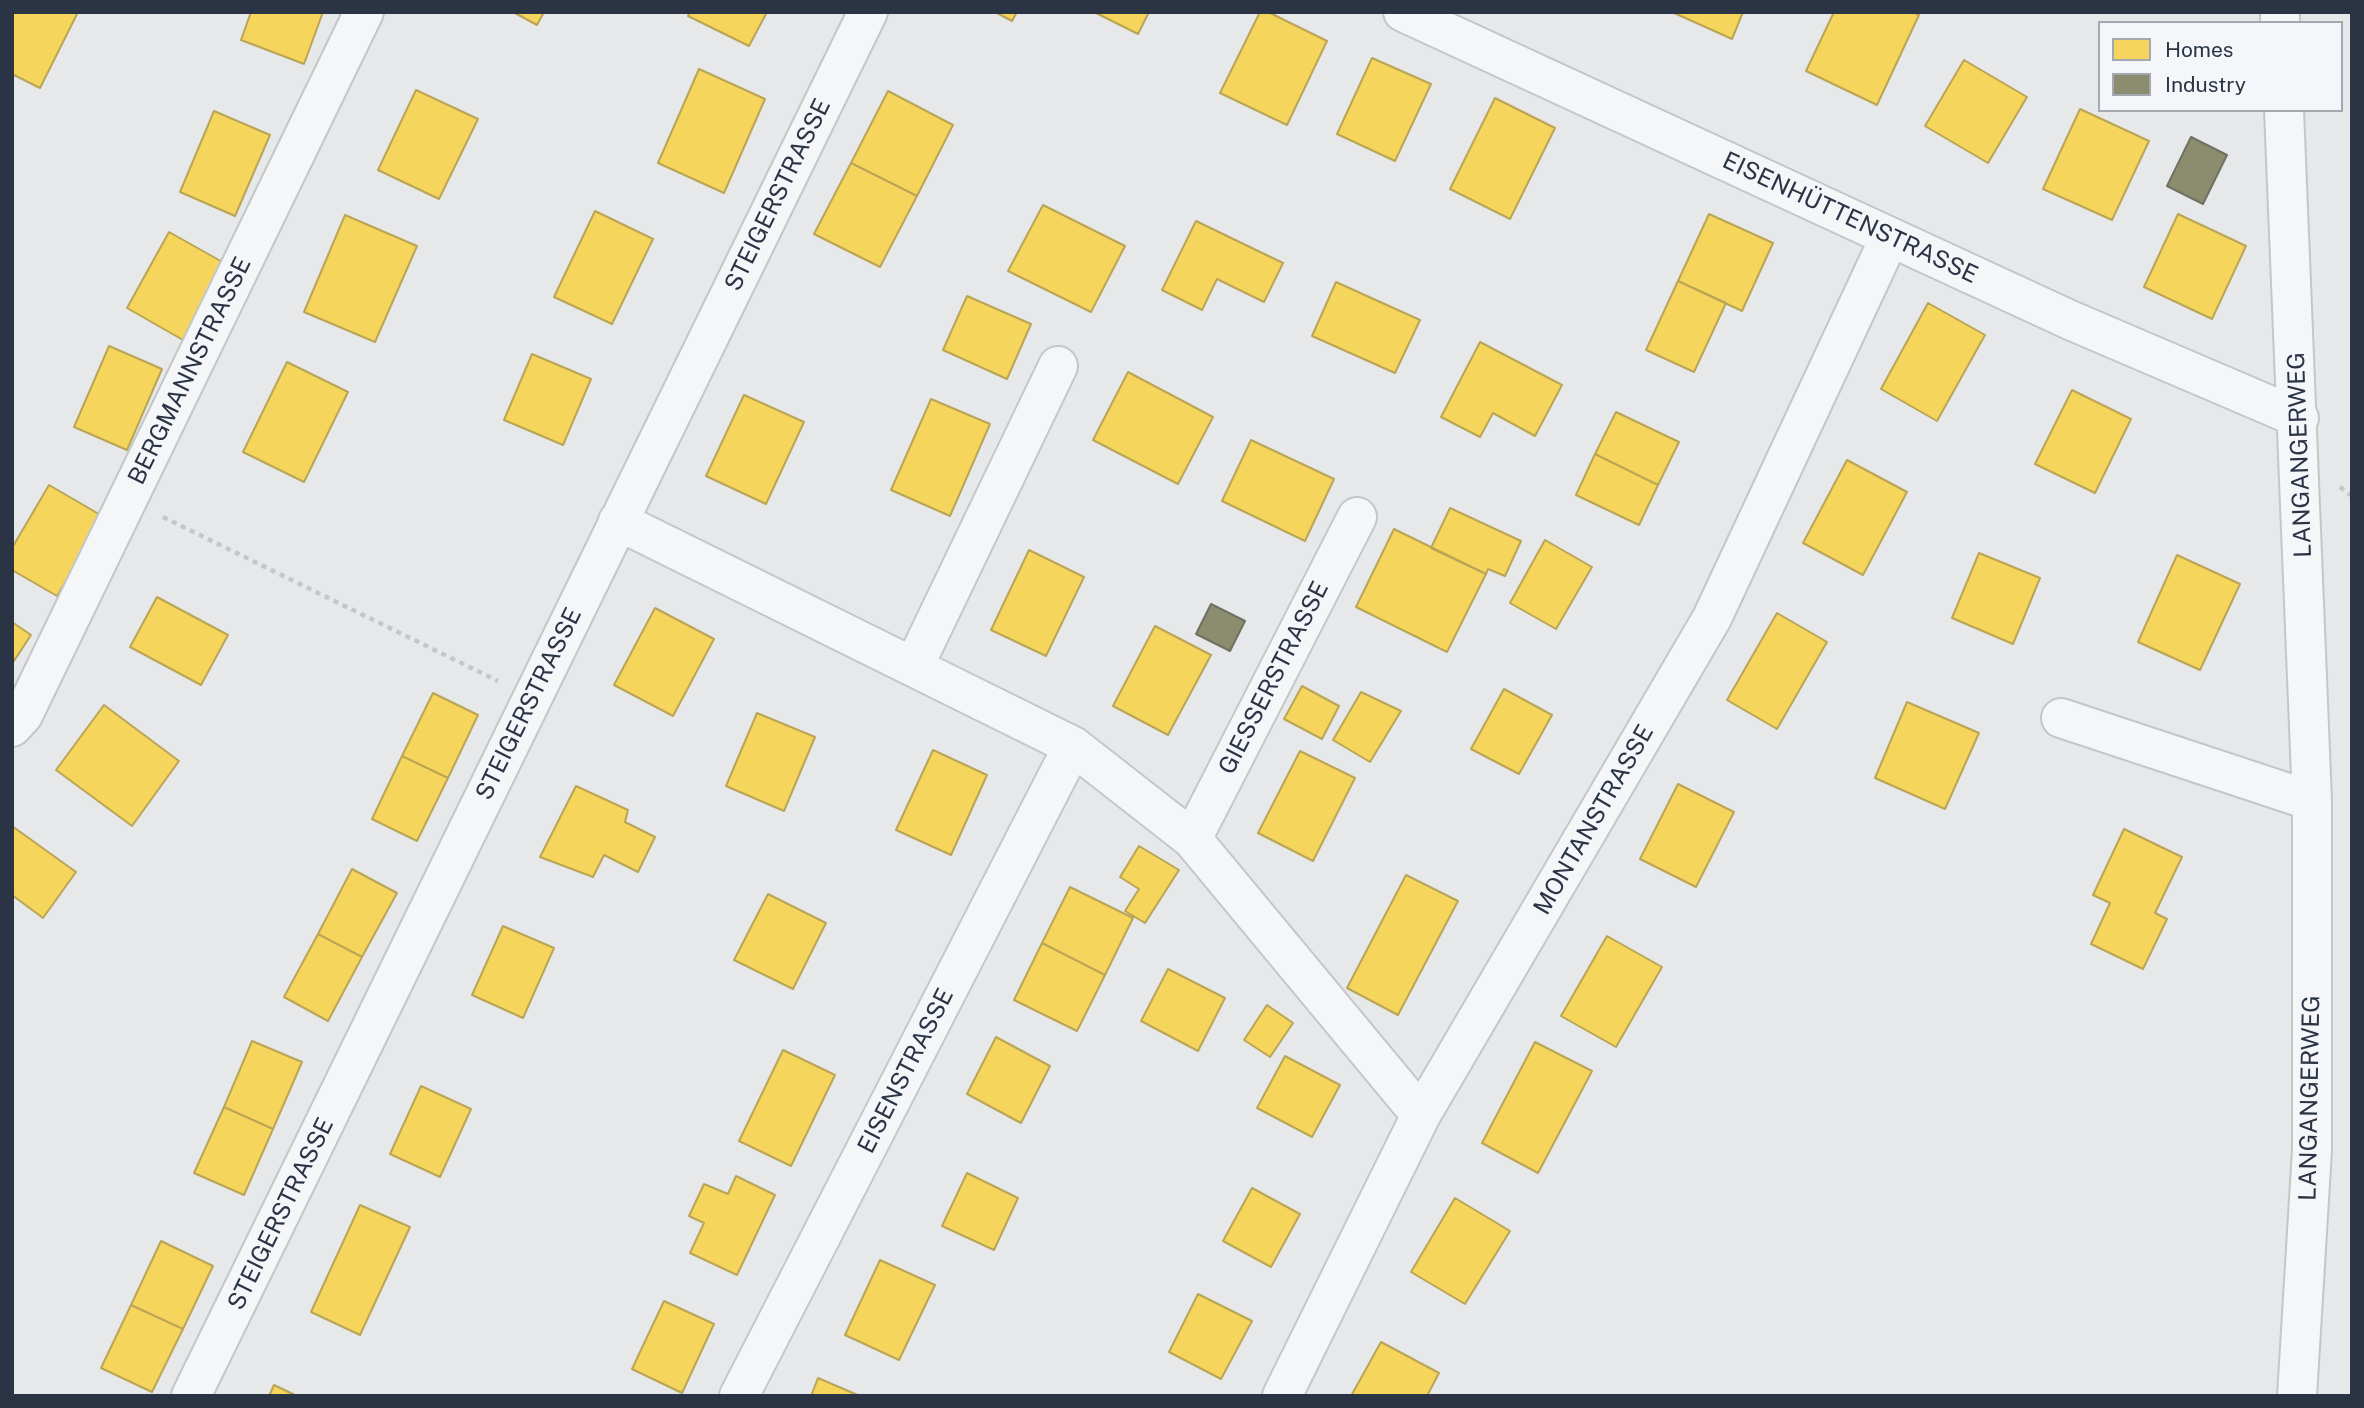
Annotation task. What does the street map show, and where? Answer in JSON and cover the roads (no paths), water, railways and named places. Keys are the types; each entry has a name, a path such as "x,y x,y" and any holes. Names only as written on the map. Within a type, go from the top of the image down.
{"street":[{"name":"BERGMANNSTRASSE","path":"12,727 23,715 364,12"},
{"name":"STEIGERSTRASSE","path":"191,1396 868,12"},
{"name":"EISENHÜTTENSTRASSE","path":"1404,12 1459,23 1890,237 2070,320 2299,418"},
{"name":"LANGANGERWEG","path":"2284,112 2299,418 2312,801 2312,1150 2297,1396"},
{"name":"MONTANSTRASSE","path":"1282,1396 1421,1115 1712,618 1890,237"},
{"path":"914,666 1058,366"},
{"name":"GIESSERSTRASSE","path":"1192,839 1357,517"},
{"path":"618,521 1073,746 1192,839 1421,1115"},
{"path":"2061,718 2312,801"},
{"name":"EISENSTRASSE","path":"739,1396 1073,746"}]}
